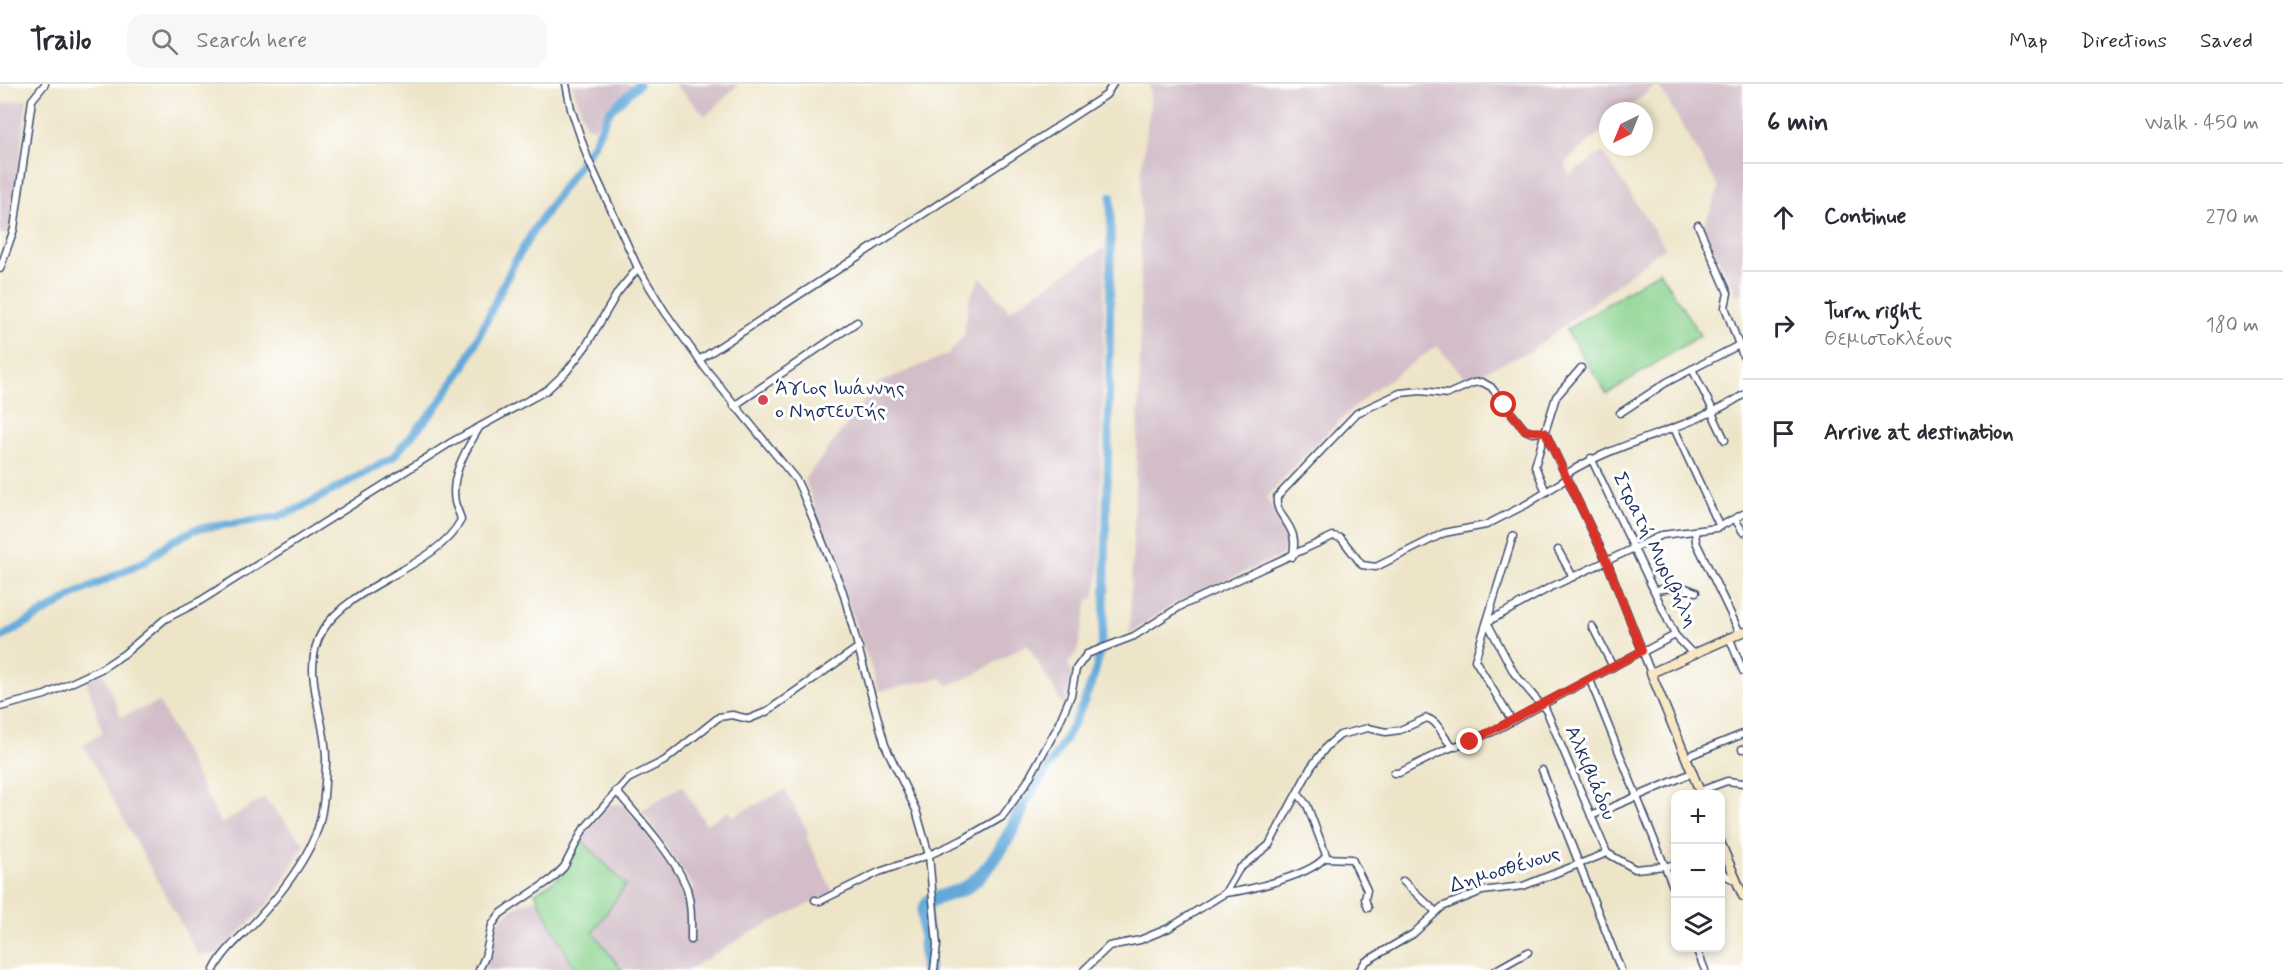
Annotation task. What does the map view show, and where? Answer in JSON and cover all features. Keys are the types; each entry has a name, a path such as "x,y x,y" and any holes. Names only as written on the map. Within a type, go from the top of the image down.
{"street":[{"path":"0,269 14,229 32,100 45,84"},
{"path":"566,84 571,109 588,159 638,268 699,360 782,463 802,492 843,592 885,745 916,810 929,855 937,945 934,970"},
{"path":"699,360 1101,98 1113,84"},
{"path":"1698,225 1728,293 1725,307 1743,356"},
{"path":"0,707 45,694 101,669 173,614 200,601 450,443 533,399 558,380 590,341 618,292 638,268"},
{"path":"734,406 856,322"},
{"path":"1620,413 1692,369 1739,345"},
{"path":"1546,492 1535,466 1556,397 1581,368"},
{"path":"1692,369 1725,440"},
{"path":"1292,556 1293,532 1277,507 1277,497 1325,444 1368,406 1407,392 1452,393 1479,381 1491,387 1524,429 1532,433 1545,432"},
{"path":"815,900 820,901 879,872 929,855 994,824 1011,806 1057,728 1071,694 1076,669 1087,654 1143,631 1172,610 1201,596 1335,536 1342,539 1360,564 1372,568 1444,533 1491,523 1546,492 1591,458 1626,443 1713,413 1743,395"},
{"path":"214,970 222,956 280,894 315,835 326,762 324,728 312,656 324,629 348,604 422,558 456,529 461,520 455,504 454,486 459,467 479,428"},
{"path":"1674,428 1720,527"},
{"path":"1545,432 1607,562 1699,790"},
{"name":"Στρατή Μυριβήλη","path":"1591,458 1675,635 1694,654"},
{"path":"1487,622 1573,577 1662,535 1720,527 1743,514"},
{"path":"1735,519 1743,532"},
{"path":"1651,673 1742,632 1696,542 1695,532"},
{"path":"1512,721 1476,662 1513,536"},
{"path":"1558,550 1573,577"},
{"path":"1654,590 1683,587 1696,592"},
{"name":"Αλκιβιάδου","path":"1487,622 1514,673 1543,705 1606,853"},
{"path":"1592,626 1612,667"},
{"path":"1394,773 1399,774 1512,721 1675,635"},
{"path":"1729,638 1743,670"},
{"path":"479,970 485,957 492,925 500,914 558,873 583,830 616,791 634,774 670,757 715,720 732,715 754,718 859,647"},
{"path":"1590,680 1671,882"},
{"path":"1225,893 1239,869 1269,845 1311,767 1327,746 1340,735 1360,729 1392,732 1427,718 1436,722 1450,745 1456,747"},
{"path":"1686,757 1743,734"},
{"path":"1542,770 1621,970"},
{"path":"1591,816 1692,773"},
{"path":"1707,790 1727,781 1743,783"},
{"path":"616,791 647,826 685,885 691,908 691,940"},
{"path":"1298,794 1307,805 1325,858"},
{"path":"1721,844 1743,896"},
{"path":"1606,853 1635,869 1671,866"},
{"name":"Δημοσθένους","path":"1360,970 1365,962 1413,934 1435,911 1482,891 1522,886 1606,853"},
{"path":"1084,970 1109,946 1140,940 1169,928 1225,893 1248,891 1308,868 1325,858 1352,859 1367,890 1365,899 1368,908"},
{"path":"1725,874 1737,880"},
{"path":"1403,881 1435,911"},
{"path":"1496,970 1528,952"},
{"path":"1698,952 1705,970"}],"shaded area":[{"path":"572,84 637,84 594,128 586,126"},
{"path":"674,84 739,84 706,116"},
{"path":"1150,84 1657,84 1636,102 1599,102 1599,133 1565,162 1569,175 1599,155 1606,156 1665,247 1531,351 1466,379 1437,346 1371,392 1317,442 1266,498 1288,531 1282,555 1174,604 1129,634 1140,376 1141,172 1150,107"},
{"path":"1658,84 1743,84 1743,293 1737,295 1703,229 1719,188"},
{"path":"27,99 11,233 0,234 0,104"},
{"path":"1105,247 1099,572 1094,598 1088,600 1077,653 1068,663 1072,675 1064,706 1027,644 972,676 948,685 941,678 879,691 805,479 878,383 948,354 964,336 969,299 981,277 1009,311"},
{"path":"103,672 121,717 159,702 221,824 264,798 305,844 271,900 219,954 198,955 83,745 103,733 86,680"},
{"path":"682,786 706,824 729,811 733,816 785,790 809,834 806,836 833,892 746,935 688,970 622,970 593,932 626,885 581,839 606,809 611,805 621,804 643,828 677,879 684,897 694,888 642,811"},
{"path":"538,898 575,970 485,970 497,926 502,917 521,904"}],"green space":[{"path":"1659,271 1700,335 1607,394 1566,330"},
{"path":"581,839 626,885 593,932 622,970 575,970 535,893 559,878"}],"waterway":[{"path":"0,638 77,593 144,562 171,542 196,529 278,517 300,508 392,458 435,409 464,367 513,265 535,228 594,143 609,112 639,84"},
{"path":"1021,810 1073,724 1090,688 1100,653 1105,600 1111,196"},
{"path":"927,970 924,911 929,901 964,888 977,878 999,851 1021,810"}],"place":[{"name":"Άγιος Ιωάννης ο Νηστευτής","path":"763,400"}],"route":[{"path":"1470,742 1542,706 1642,651 1607,562 1545,432 1526,431 1504,405"}]}
